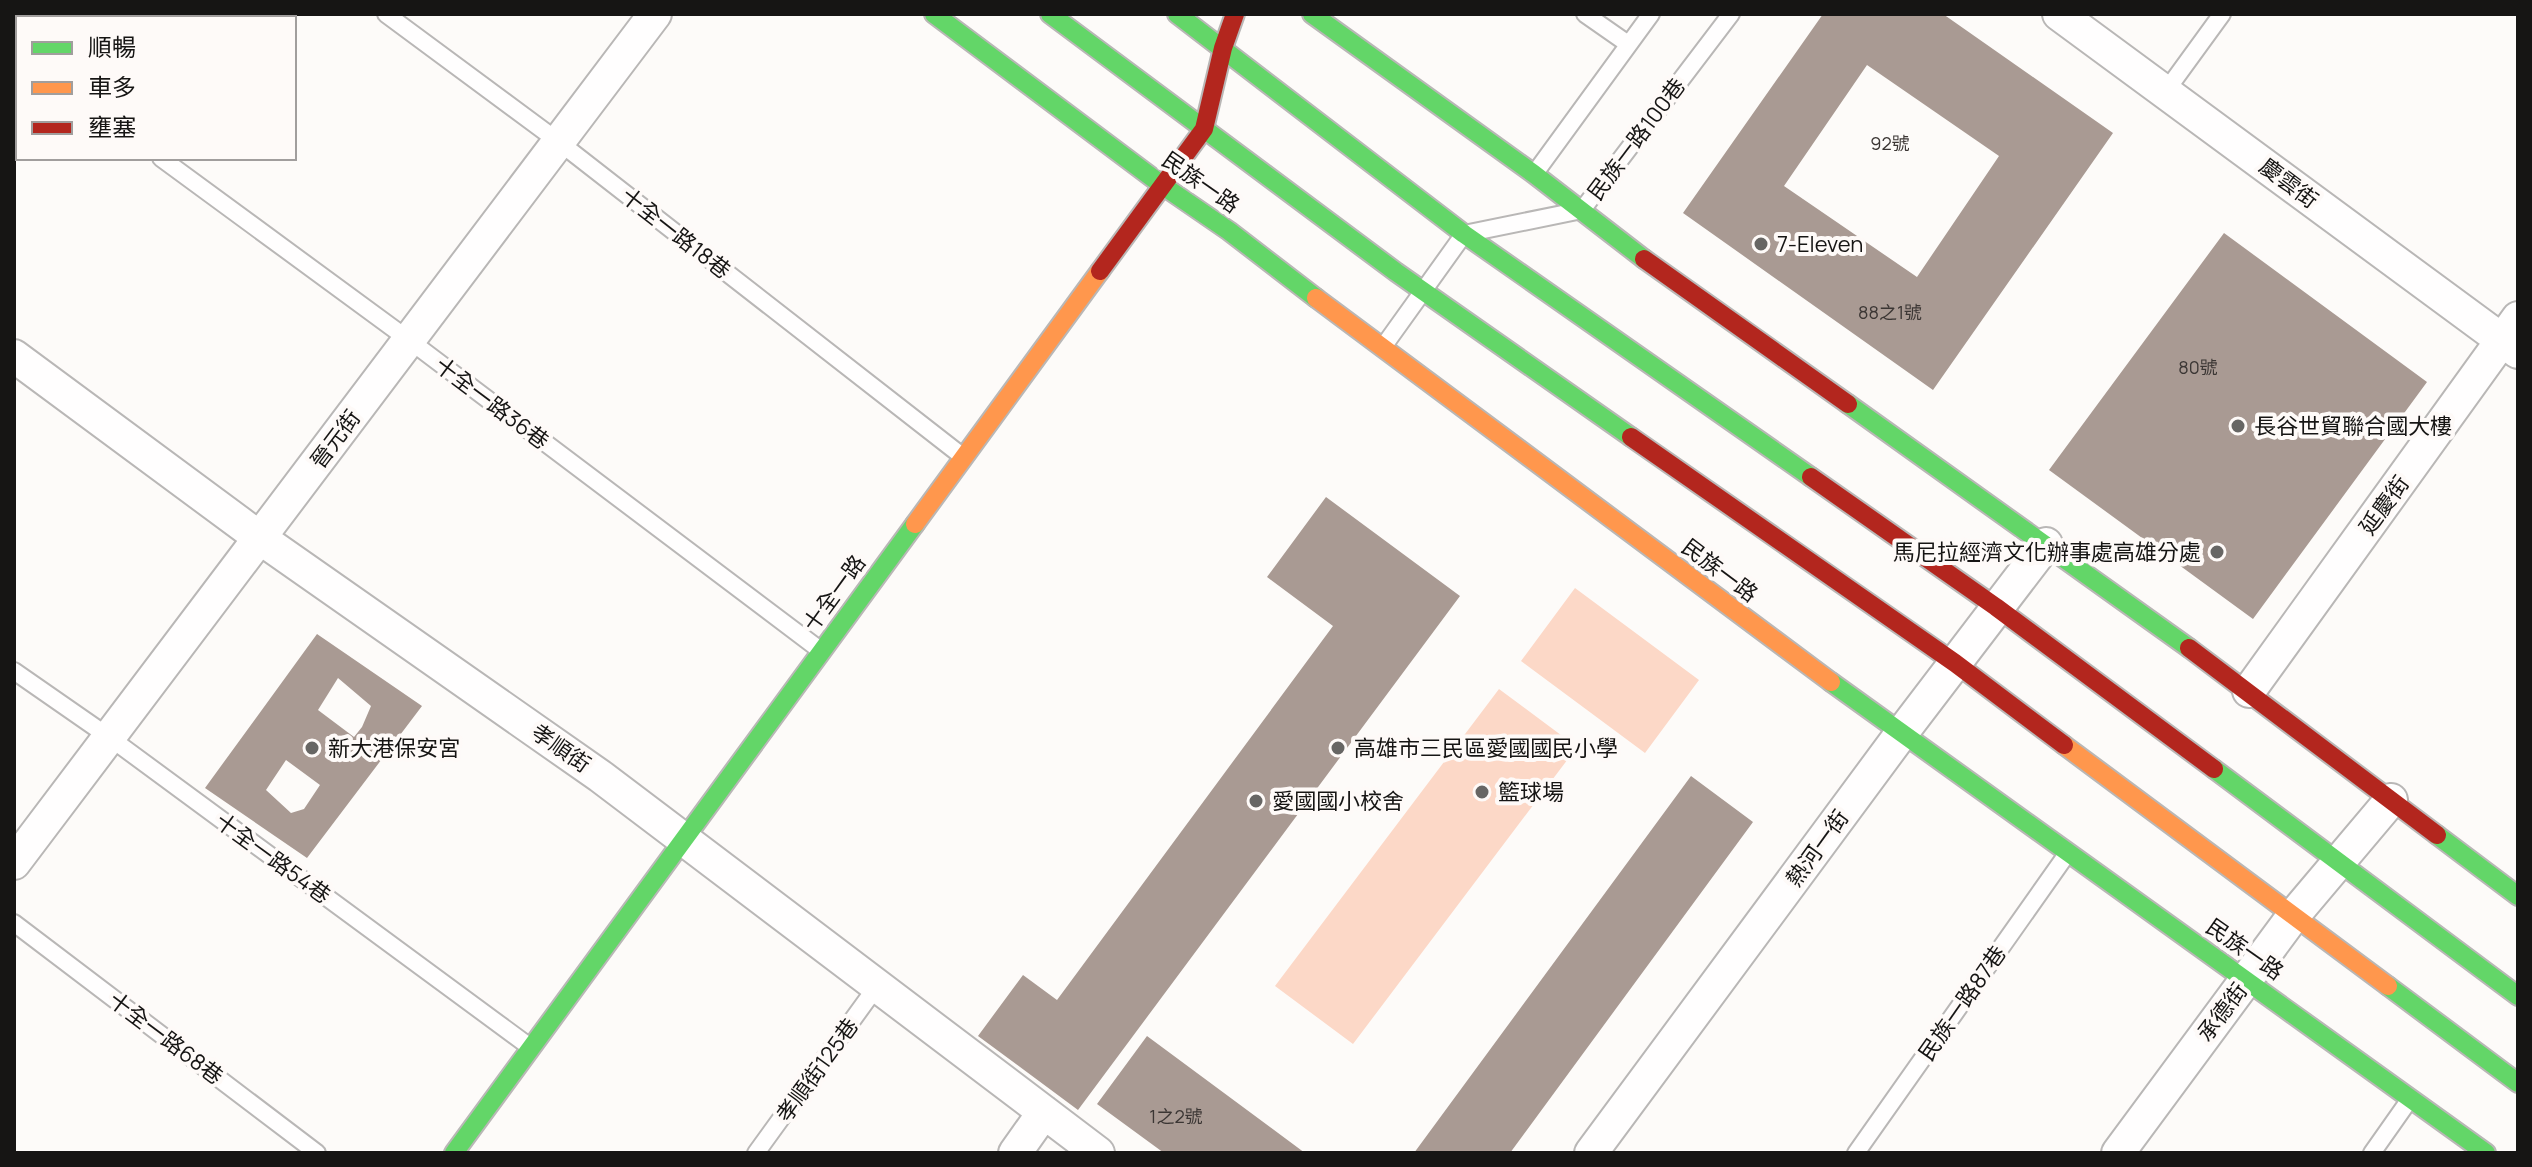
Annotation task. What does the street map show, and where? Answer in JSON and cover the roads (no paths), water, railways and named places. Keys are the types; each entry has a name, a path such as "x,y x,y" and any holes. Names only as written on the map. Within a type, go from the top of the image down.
{"main road":[{"name":"民族一路","path":"934,14 1901,734 2486,1153"},
{"name":"民族一路","path":"1050,14 1423,291 1955,663 2518,1083"},
{"path":"1177,14 1464,234 1996,607 2518,996"},
{"name":"十全一路","path":"454,1153 1204,129 1223,48 1235,14"},
{"path":"1312,14 1534,174 1626,246 2249,691 2518,896"}],"street":[{"name":"晉元街","path":"14,863 655,14"},
{"name":"慶雲街","path":"2059,14 2513,337"},
{"name":"延慶街","path":"2249,691 2513,337"},
{"name":"孝順街","path":"14,356 260,538 600,776 1098,1153"},
{"name":"熱河一街","path":"1591,1153 1901,734 2046,544"},
{"name":"承德街","path":"2118,1153 2294,915 2391,800"},
{"path":"1015,1153 1044,1112"}],"lane":[{"name":"十全一路18巷","path":"386,14 559,142 963,456"},
{"path":"1585,14 1628,44"},
{"path":"1534,174 1651,14"},
{"name":"民族一路100巷","path":"1464,234 1582,210 1731,14"},
{"path":"2166,91 2222,14"},
{"name":"十全一路36巷","path":"164,160 409,340 821,651"},
{"path":"1382,348 1464,234"},
{"name":"十全一路54巷","path":"14,671 109,737 531,1048"},
{"name":"民族一路87巷","path":"1856,1153 2068,853"},
{"name":"十全一路68巷","path":"14,923 317,1153"},
{"name":"孝順街125巷","path":"756,1153 877,986"},
{"path":"2372,1153 2411,1098"}],"place":[{"name":"7-Eleven","path":"1761,244"},
{"name":"長谷世貿聯合國大樓","path":"2238,426"},
{"name":"馬尼拉經濟文化辦事處高雄分處","path":"2217,552"},
{"name":"新大港保安宮","path":"312,748"},
{"name":"高雄市三民區愛國國民小學","path":"1338,748"},
{"name":"籃球場","path":"1482,792"},
{"name":"愛國國小校舍","path":"1256,801"}]}
